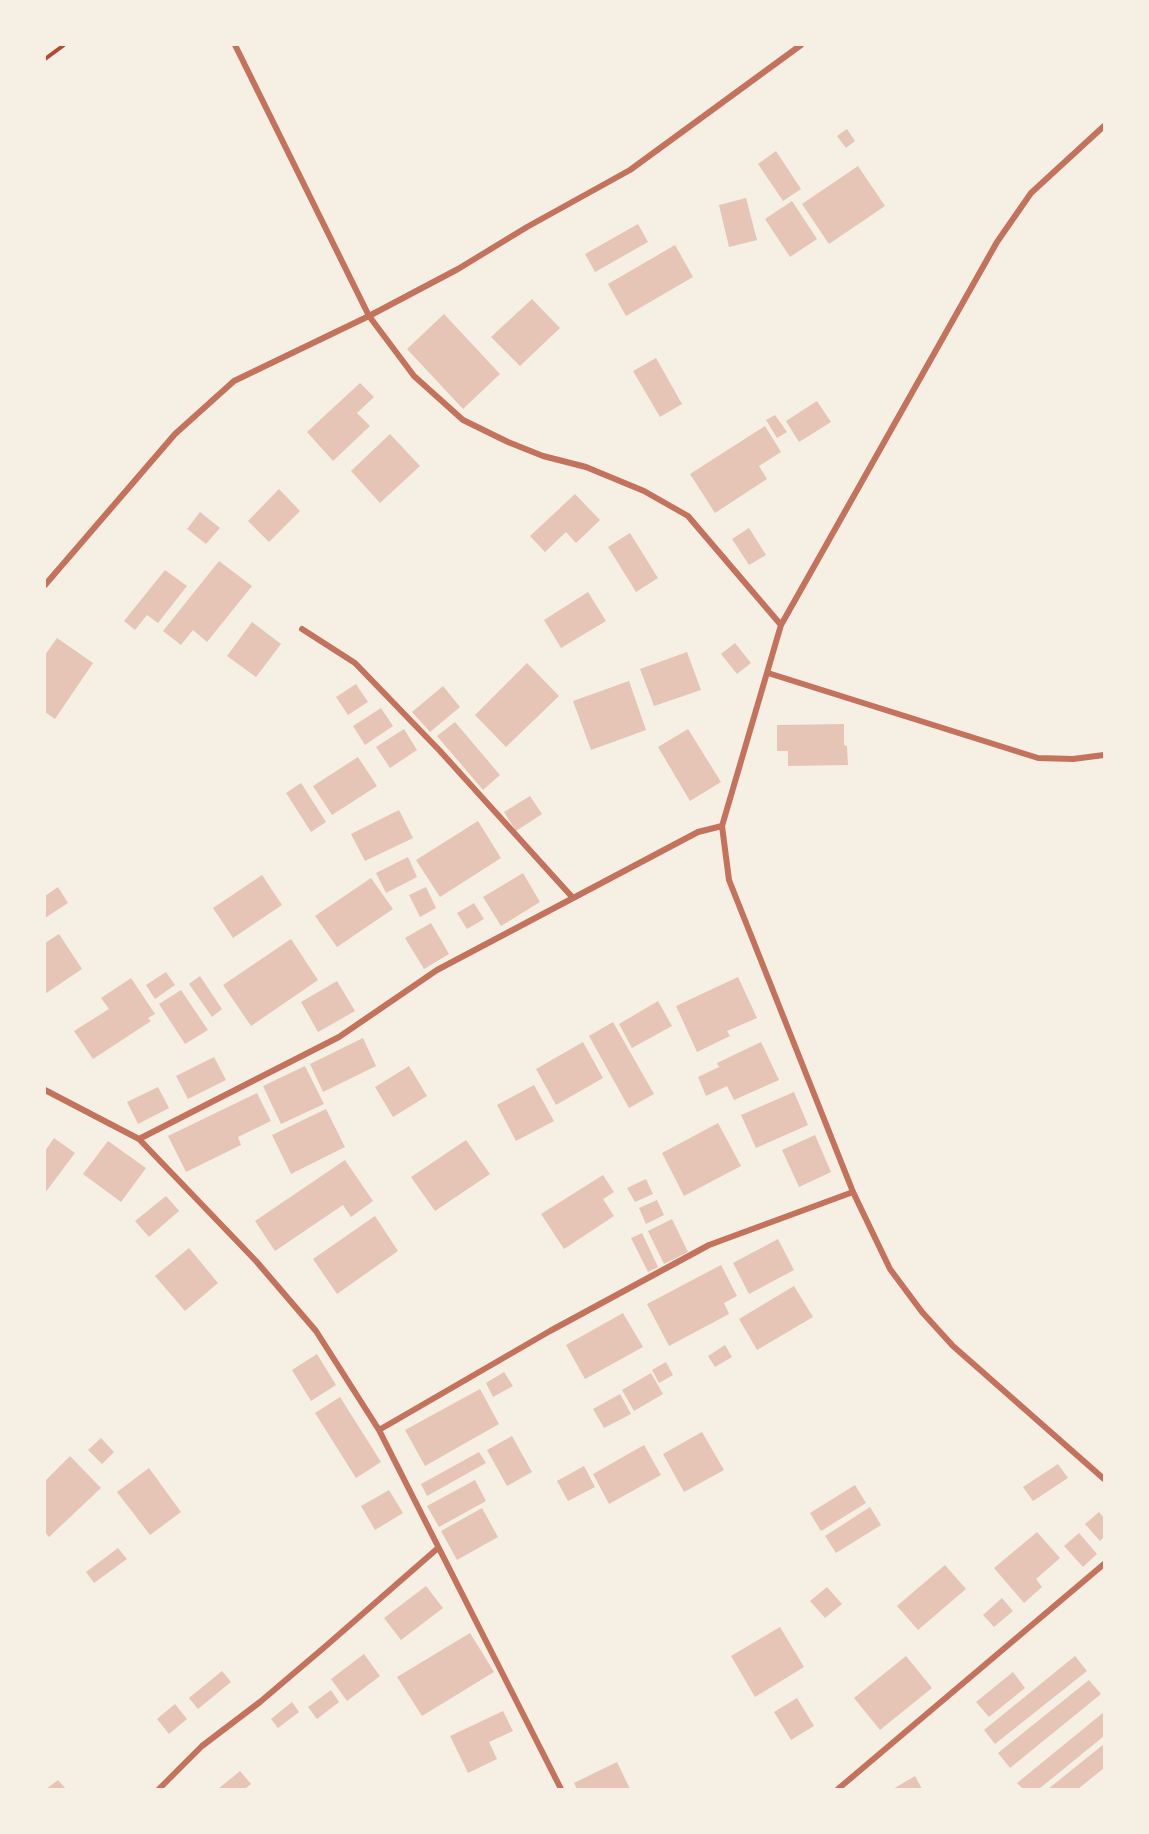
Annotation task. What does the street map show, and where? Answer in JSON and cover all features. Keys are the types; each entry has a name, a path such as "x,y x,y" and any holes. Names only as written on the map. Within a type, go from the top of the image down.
{"street":[{"path":"235,45 369,316 414,376 463,420 543,456 586,467 644,491 688,516 782,625"},
{"path":"45,585 175,434 234,381 369,316 458,269 527,227 630,170 801,45"},
{"path":"1104,126 1031,193 997,242 782,625 722,826 729,880 853,1192 891,1269 922,1312 953,1346 1104,1479"},
{"path":"302,629 355,663 440,751 573,898"},
{"path":"768,673 1038,758 1073,759 1104,755"},
{"path":"140,1139 339,1037 437,970 698,832 722,826"},
{"path":"45,1090 140,1139 256,1261 316,1331 379,1430 561,1789"},
{"path":"379,1430 550,1331 709,1245 853,1192"},
{"path":"159,1789 202,1746 276,1688 438,1548"},
{"path":"838,1789 1104,1564"}],"path":[{"path":"45,58 64,45"}],"building":[{"path":"847,129 855,141 846,148 837,136"},
{"path":"776,151 801,189 783,201 758,164"},
{"path":"858,166 885,206 829,244 802,204"},
{"path":"746,198 757,240 729,247 719,205"},
{"path":"792,201 817,239 790,257 765,219"},
{"path":"638,224 648,242 595,272 585,254"},
{"path":"675,245 693,277 626,316 608,284"},
{"path":"532,299 560,328 520,366 491,337"},
{"path":"444,314 500,374 463,409 407,349"},
{"path":"656,358 682,404 660,417 633,371"},
{"path":"360,383 374,397 357,413 370,426 333,461 307,432"},
{"path":"817,401 831,422 799,442 786,421"},
{"path":"775,415 787,432 777,438 766,420"},
{"path":"765,426 781,452 759,466 767,479 715,513 690,474"},
{"path":"390,434 420,466 380,503 351,471"},
{"path":"279,489 300,511 269,542 248,521"},
{"path":"575,494 600,520 576,543 566,532 545,552 530,536"},
{"path":"200,512 220,528 206,544 187,529"},
{"path":"749,528 766,555 749,565 732,539"},
{"path":"630,533 658,578 636,592 608,547"},
{"path":"219,561 252,586 207,642 193,630 181,645 163,631"},
{"path":"165,570 187,586 158,623 147,615 135,630 124,621"},
{"path":"588,592 606,621 561,648 544,620"},
{"path":"252,622 281,644 256,677 227,656"},
{"path":"57,638 93,663 55,719 45,712 45,655"},
{"path":"735,643 751,663 737,674 721,654"},
{"path":"687,652 701,690 654,706 640,669"},
{"path":"527,663 559,696 506,747 475,715"},
{"path":"629,681 646,730 591,750 573,701"},
{"path":"356,684 368,702 348,715 336,697"},
{"path":"443,686 460,707 430,732 412,712"},
{"path":"381,708 393,726 365,745 353,726"},
{"path":"455,722 500,775 483,790 437,736"},
{"path":"844,724 844,745 847,746 848,765 788,766 788,751 777,751 777,725"},
{"path":"404,729 417,750 390,768 376,747"},
{"path":"688,729 721,782 690,801 658,747"},
{"path":"358,757 377,786 332,815 313,786"},
{"path":"301,783 326,822 311,832 286,793"},
{"path":"530,796 542,814 516,831 504,812"},
{"path":"399,810 413,838 365,861 351,834"},
{"path":"478,821 501,858 440,897 416,860"},
{"path":"408,857 417,877 386,893 376,873"},
{"path":"523,873 540,902 501,926 483,897"},
{"path":"262,875 282,905 233,938 213,908"},
{"path":"371,878 393,909 337,947 315,916"},
{"path":"58,887 68,903 45,918 45,896"},
{"path":"426,887 436,908 420,917 409,895"},
{"path":"474,903 484,919 467,929 457,913"},
{"path":"431,923 449,954 424,969 405,938"},
{"path":"59,934 82,969 45,994 45,943"},
{"path":"291,939 318,980 251,1026 223,985"},
{"path":"166,972 175,985 155,999 146,985"},
{"path":"200,976 222,1009 212,1017 189,984"},
{"path":"738,977 757,1018 727,1031 730,1036 697,1052 676,1006"},
{"path":"131,978 155,1014 148,1018 151,1021 93,1059 74,1031 109,1009 101,998"},
{"path":"337,981 355,1011 318,1032 301,1002"},
{"path":"181,990 208,1030 185,1044 159,1004"},
{"path":"658,1001 672,1026 632,1048 619,1024"},
{"path":"613,1022 654,1094 629,1108 589,1036"},
{"path":"363,1038 376,1066 323,1092 310,1064"},
{"path":"583,1042 603,1078 556,1105 536,1069"},
{"path":"761,1042 779,1080 734,1100 727,1086 706,1096 698,1077 719,1067 717,1063"},
{"path":"214,1057 226,1080 188,1099 176,1076"},
{"path":"305,1066 324,1104 281,1124 263,1086"},
{"path":"409,1066 427,1096 393,1117 375,1087"},
{"path":"534,1085 554,1121 516,1141 497,1105"},
{"path":"158,1087 169,1108 138,1124 127,1102"},
{"path":"794,1092 808,1125 756,1148 741,1115"},
{"path":"257,1093 271,1121 238,1137 241,1145 186,1172 168,1136"},
{"path":"326,1109 345,1147 291,1174 272,1135"},
{"path":"718,1123 741,1166 684,1196 662,1153"},
{"path":"815,1135 831,1172 799,1187 782,1150"},
{"path":"54,1138 75,1153 45,1193 45,1151"},
{"path":"466,1140 490,1174 435,1211 411,1177"},
{"path":"108,1141 146,1168 121,1202 83,1174"},
{"path":"345,1160 373,1201 351,1217 343,1205 275,1251 255,1221"},
{"path":"603,1175 614,1192 603,1199 614,1216 564,1249 541,1214"},
{"path":"646,1179 653,1194 635,1202 627,1188"},
{"path":"166,1196 179,1211 149,1237 135,1221"},
{"path":"657,1200 664,1215 646,1224 639,1208"},
{"path":"375,1216 398,1251 337,1294 313,1259"},
{"path":"672,1219 688,1252 664,1264 648,1231"},
{"path":"642,1233 658,1267 648,1272 631,1238"},
{"path":"778,1239 794,1270 749,1294 733,1263"},
{"path":"189,1248 218,1283 185,1311 155,1276"},
{"path":"721,1265 737,1296 724,1303 729,1314 669,1346 647,1304"},
{"path":"794,1286 813,1317 757,1350 739,1319"},
{"path":"623,1313 643,1347 585,1379 566,1345"},
{"path":"725,1345 732,1357 715,1367 708,1356"},
{"path":"317,1354 336,1385 311,1401 292,1370"},
{"path":"666,1362 673,1375 659,1383 652,1370"},
{"path":"504,1372 513,1386 493,1397 486,1383"},
{"path":"651,1373 663,1394 634,1411 622,1390"},
{"path":"480,1389 499,1424 425,1466 405,1430"},
{"path":"620,1394 631,1414 604,1428 593,1409"},
{"path":"340,1397 381,1462 356,1478 315,1413"},
{"path":"702,1432 724,1470 684,1492 663,1454"},
{"path":"512,1436 532,1472 507,1486 487,1450"},
{"path":"101,1438 114,1452 102,1464 88,1450"},
{"path":"644,1445 661,1475 609,1504 593,1474"},
{"path":"479,1452 486,1463 427,1496 421,1484"},
{"path":"70,1456 101,1488 49,1537 45,1532 45,1481"},
{"path":"1058,1464 1068,1478 1033,1501 1023,1487"},
{"path":"584,1466 595,1487 568,1501 557,1481"},
{"path":"149,1468 181,1512 150,1535 117,1492"},
{"path":"475,1480 486,1501 439,1527 427,1506"},
{"path":"855,1485 866,1503 821,1531 810,1513"},
{"path":"389,1490 403,1513 375,1530 361,1506"},
{"path":"870,1507 881,1525 836,1553 825,1536"},
{"path":"482,1508 498,1537 457,1560 441,1531"},
{"path":"1099,1512 1104,1518 1104,1537 1100,1541 1085,1524"},
{"path":"1037,1532 1060,1558 1036,1579 1042,1587 1024,1603 994,1568"},
{"path":"1079,1533 1097,1554 1083,1567 1064,1546"},
{"path":"118,1548 127,1559 94,1583 86,1572"},
{"path":"945,1565 966,1589 918,1630 897,1606"},
{"path":"426,1586 443,1608 401,1640 384,1618"},
{"path":"827,1587 842,1604 825,1618 810,1601"},
{"path":"1002,1598 1013,1611 994,1627 983,1615"},
{"path":"780,1627 804,1667 755,1697 731,1656"},
{"path":"470,1633 494,1672 422,1716 397,1677"},
{"path":"364,1654 380,1676 347,1701 331,1679"},
{"path":"906,1656 932,1688 880,1730 854,1698"},
{"path":"1075,1656 1087,1671 995,1744 984,1730"},
{"path":"222,1671 231,1682 198,1709 189,1698"},
{"path":"1013,1672 1025,1688 989,1717 976,1702"},
{"path":"1089,1680 1101,1694 1010,1768 998,1753"},
{"path":"331,1690 339,1702 317,1719 308,1707"},
{"path":"797,1698 814,1726 791,1740 774,1712"},
{"path":"292,1702 299,1712 278,1728 271,1719"},
{"path":"175,1704 187,1719 169,1734 157,1719"},
{"path":"503,1711 513,1731 489,1742 497,1759 468,1773 450,1736"},
{"path":"1104,1712 1104,1736 1039,1789 1023,1789 1017,1783"},
{"path":"1104,1744 1104,1768 1078,1789 1048,1789"},
{"path":"617,1762 630,1789 577,1789 574,1783"},
{"path":"240,1771 251,1784 245,1789 218,1789"},
{"path":"915,1776 922,1789 893,1789"},
{"path":"58,1780 66,1789 46,1789"}]}
